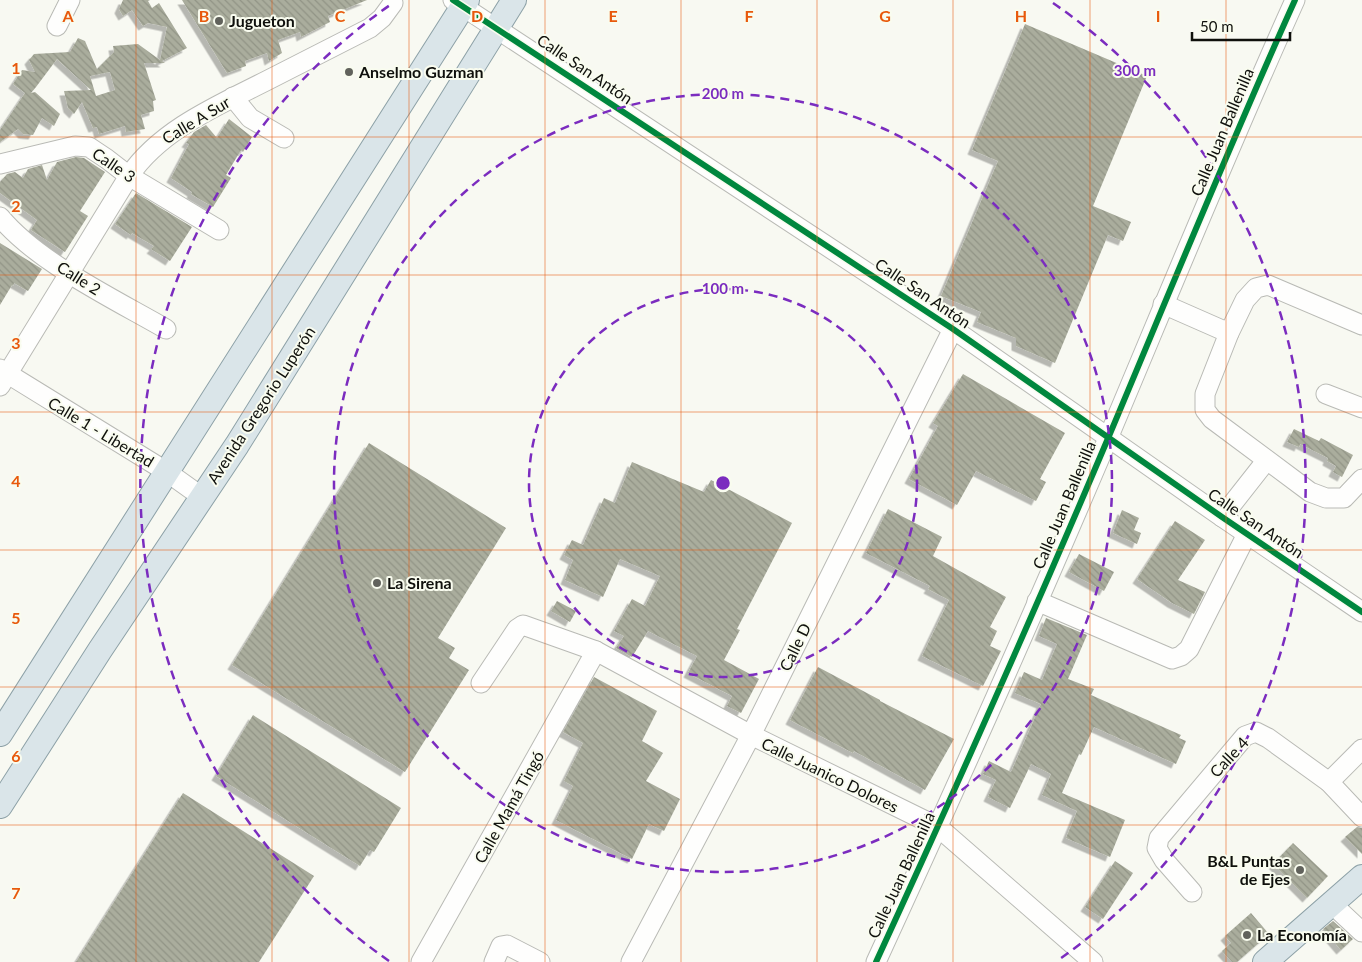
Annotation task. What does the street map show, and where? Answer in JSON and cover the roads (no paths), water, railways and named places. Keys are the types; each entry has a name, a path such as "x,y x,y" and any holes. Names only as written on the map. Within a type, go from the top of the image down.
{"main road":[{"name":"Avenida Gregorio Luperón","path":"0,806 281,375 514,0"},
{"path":"0,734 167,472 461,2"},
{"path":"1265,962 1361,879"}],"street":[{"path":"57,26 70,0"},
{"name":"Calle Juan Ballenilla","path":"876,962 1038,601 1163,304 1295,0"},
{"name":"Calle San Antón","path":"461,2 497,28 953,329 1222,517 1362,612"},
{"name":"Calle A Sur","path":"2,377 70,273 129,176 143,157 164,138 233,97 370,28 382,18 393,3"},
{"path":"233,97 250,118 284,138"},
{"name":"Calle 3","path":"0,164 82,145 96,151 129,176 219,230"},
{"name":"Calle 2","path":"0,217 20,238 70,273 166,329"},
{"path":"1362,325 1268,285 1256,288 1245,300 1228,333 1205,394 1205,410 1212,419 1310,492 1326,498 1344,498 1362,478"},
{"path":"1163,304 1228,333"},
{"name":"Calle D","path":"631,962 751,735 953,329"},
{"name":"Calle 1 - Libertad","path":"2,377 167,472 202,497"},
{"path":"1326,394 1362,408"},
{"path":"1222,517 1266,461"},
{"path":"1038,601 1172,659 1181,656 1189,649 1247,534"},
{"name":"Calle Juanico Dolores","path":"481,683 517,629 523,625 596,651 751,735 938,827 1093,962"},
{"name":"Calle Mamá Tingó","path":"421,962 596,651"},
{"name":"Calle 4","path":"1192,892 1164,860 1157,848 1159,838 1245,736 1256,732 1268,738 1329,782 1362,817"},
{"path":"1329,782 1362,749"},
{"path":"1332,904 1362,932"},
{"path":"494,962 501,946 507,945 540,962"}],"place":[{"name":"Jugueton","path":"219,21"},
{"name":"Anselmo Guzman","path":"349,72"},
{"name":"La Sirena","path":"377,583"},
{"name":"B&L Puntas de Ejes","path":"1300,870"},
{"name":"La Economía","path":"1247,935"}]}
